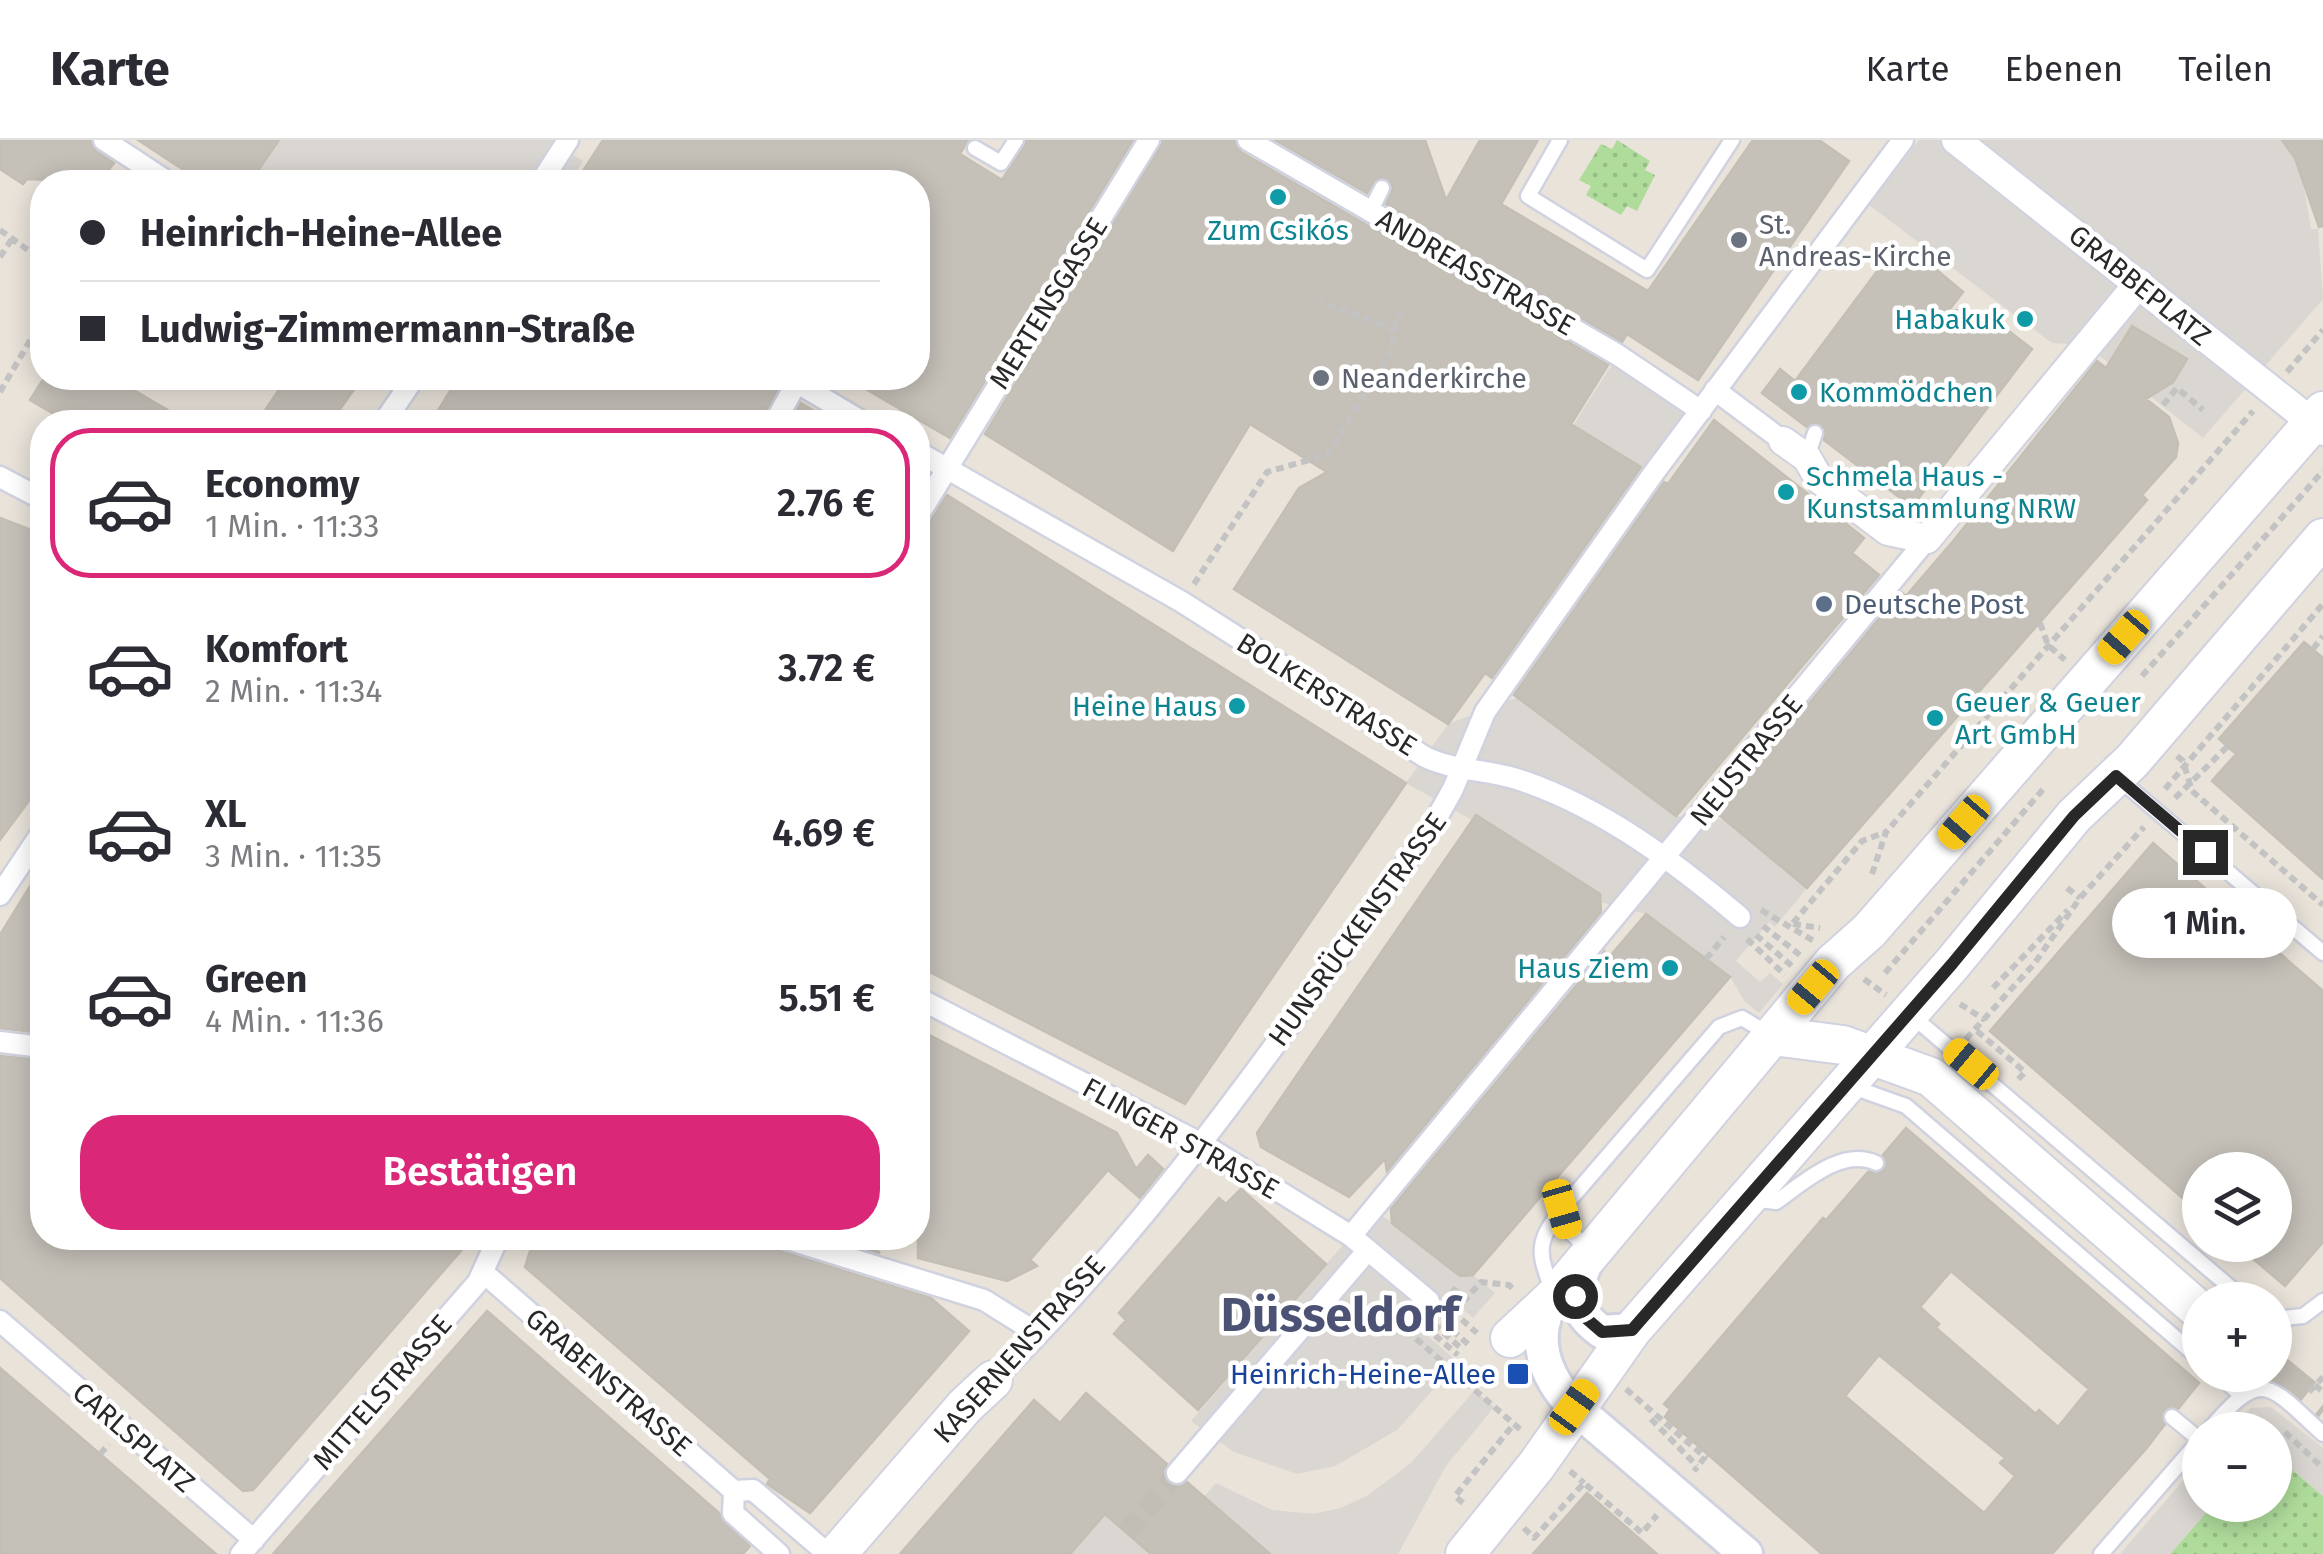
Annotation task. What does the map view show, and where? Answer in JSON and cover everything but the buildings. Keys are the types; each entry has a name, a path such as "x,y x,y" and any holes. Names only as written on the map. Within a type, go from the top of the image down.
{"main road":[{"path":"1494,1335 1546,1304 1593,1252 1838,954 1869,931 2320,421"},
{"path":"1465,1554 1546,1452 1574,1407 1632,1330 1872,1055 1904,998 2116,776 2317,555"},
{"path":"1904,998 1930,1078"},
{"path":"1773,1036 1836,1044 1930,1078 2182,1295"},
{"name":"KASERNENSTRASSE","path":"837,1554 964,1406 993,1380"}],"street":[{"path":"104,140 150,170"},
{"name":"MERTENSGASSE","path":"930,496 1149,140"},
{"name":"ANDREASSTRASSE","path":"1248,140 1618,355 1701,410"},
{"name":"HUNSRÜCKENSTRASSE","path":"1200,1143 1431,828 1485,712 1701,410 1902,140"},
{"name":"GRABBEPLATZ","path":"1956,140 2320,421"},
{"path":"548,170 566,144"},
{"name":"NEUSTRASSE","path":"1351,1236 2138,283"},
{"path":"810,390 844,410"},
{"path":"1716,390 1783,441 1811,446 1819,479 1888,531 1927,539"},
{"name":"BOLKERSTRASSE","path":"930,458 1182,602 1425,757 1460,770 1508,776 1606,820 1666,858 1740,917"},
{"path":"0,477 30,493"},
{"path":"0,895 30,850"},
{"name":"FLINGER STRASSE","path":"930,1004 1200,1143 1351,1236 1426,1313"},
{"path":"0,1042 30,1046"},
{"name":"KASERNENSTRASSE","path":"993,1380 1200,1143"},
{"name":"MITTELSTRASSE","path":"248,1547 484,1273 493,1250"},
{"path":"823,1250 984,1300 1037,1334"},
{"path":"1177,1473 1368,1250"},
{"path":"1593,1252 1577,1285 1577,1308 1602,1332 1632,1330"},
{"name":"GRABENSTRASSE","path":"484,1273 734,1491 754,1490 828,1554"},
{"path":"1546,1304 1541,1350 1557,1387 1574,1407 1746,1554"},
{"name":"CARLSPLATZ","path":"0,1321 248,1547"},
{"name":"GRABENSTRASSE","path":"734,1491 733,1513 779,1554"}],"lane":[{"path":"976,148 1001,163 1016,140"},
{"path":"1560,140 1528,196 1646,270 1732,140"},
{"path":"1371,210 1382,188"},
{"path":"2116,776 2323,953"},
{"path":"1904,998 2225,1282"},
{"path":"1546,1304 1541,1238 1562,1209 1719,1027 1742,1018 1773,1036"},
{"path":"1846,1086 1906,1106 2182,1344"},
{"path":"1746,1198 1776,1202 1812,1177 1854,1157 1876,1163"},
{"path":"1562,1209 1568,1230 1593,1252"},
{"path":"2292,1317 2304,1316 2323,1301"},
{"path":"2225,1412 2240,1395 2255,1386 2265,1387 2323,1434"},
{"path":"2237,1392 2240,1395"},
{"path":"2172,1417 2182,1425"},
{"path":"2101,1554 2182,1461"}],"path":[{"path":"0,230 30,252"},
{"path":"0,257 12,239"},
{"path":"1319,302 1393,330"},
{"path":"1182,602 1268,472 1328,456 1394,349 1393,330 1404,308"},
{"path":"2289,369 2323,330"},
{"path":"0,392 30,341"},
{"path":"2162,405 2177,388 2203,410"},
{"path":"1904,998 1792,924 1862,841 1886,832 2252,412"},
{"path":"2142,676 2323,471"},
{"path":"2188,788 2166,789 2252,683 2323,604"},
{"path":"2040,623 2048,646"},
{"path":"2312,649 2323,636"},
{"path":"2252,683 2262,690"},
{"path":"1993,988 2159,812 2228,746"},
{"path":"2176,755 2185,769 2188,788 2323,905"},
{"path":"1884,973 2056,774"},
{"path":"2067,888 2080,898"},
{"path":"1960,1043 2034,964 2080,898"},
{"path":"1765,926 1884,973 1904,998"},
{"path":"1757,936 1797,970"},
{"path":"1749,945 1790,978"},
{"path":"1956,1002 1985,1020"},
{"path":"1976,1030 2025,1072 2017,1082 2004,1072"},
{"path":"1546,1304 1509,1285 1481,1282 1466,1299 1445,1282 1426,1313 1406,1330 1642,1533"},
{"path":"1499,1297 1509,1285"},
{"path":"1426,1313 1463,1350"},
{"path":"1468,1324 1494,1335"},
{"path":"1602,1369 1706,1457"},
{"path":"2323,1377 2314,1385 2323,1392"},
{"path":"1651,1419 1698,1467 1674,1450"},
{"path":"1534,1538 1584,1483"}],"green space":[{"path":"1617,140 1650,161 1645,170 1655,175 1637,211 1627,206 1621,215 1586,195 1591,186 1579,180 1601,144 1612,149"},
{"path":"2292,1470 2323,1496 2323,1554 2170,1554 2198,1522 2292,1522"}],"shaded area":[{"path":"280,140 551,140 583,161 577,170 260,170"},
{"path":"1919,140 2285,140 2307,180 2303,182 2311,229 2318,229 2323,299 2203,438 2086,345 2052,343 1869,205"},
{"path":"1618,355 1701,411 1653,474 1574,424"},
{"path":"1516,698 1675,816 1725,820 1807,888 1775,927 1769,922 1736,961 1760,982 1770,973 1783,984 1759,1013 1745,1002 1730,977 1646,914 1600,902 1599,894 1481,818 1472,820 1406,783 1448,724"},
{"path":"1374,1209 1460,1276 1473,1275 1495,1293 1473,1318 1445,1294 1417,1327 1458,1362 1397,1430 1335,1466 1297,1474 1234,1452 1191,1421"},
{"path":"1475,1390 1494,1407 1446,1466 1398,1554 1270,1554 1204,1497 1216,1483 1272,1510 1314,1514 1340,1508 1367,1496 1411,1463"},
{"path":"2271,1407 2277,1412 2247,1412 2251,1408"},
{"path":"2292,1424 2323,1448 2323,1496 2292,1470"},
{"path":"2182,1482 2182,1522 2198,1522 2170,1554 2120,1554"},
{"path":"1105,1514 1151,1554 1070,1554"}],"tunnel":[{"path":"2292,1387 2323,1412"},
{"path":"1126,1533 1177,1473"}],"place":[{"name":"Zum Csikós","path":"1278,197"},
{"name":"St. Andreas-Kirche","path":"1739,240"},
{"name":"Habakuk","path":"2025,319"},
{"name":"Neanderkirche","path":"1321,378"},
{"name":"Kommödchen","path":"1799,392"},
{"name":"Schmela Haus - Kunstsammlung NRW","path":"1786,492"},
{"name":"Deutsche Post","path":"1824,604"},
{"name":"Heine Haus","path":"1237,706"},
{"name":"Geuer & Geuer Art GmbH","path":"1935,718"},
{"name":"Haus Ziem","path":"1670,968"},
{"name":"Heinrich-Heine-Allee","path":"1518,1374"}],"district":[{"name":"Düsseldorf","path":"1340,1314"}],"route":[{"path":"1575,1296 1580,1313 1602,1332 1610,1335 1632,1330 2038,864 2074,816 2116,776 2205,852"}]}
